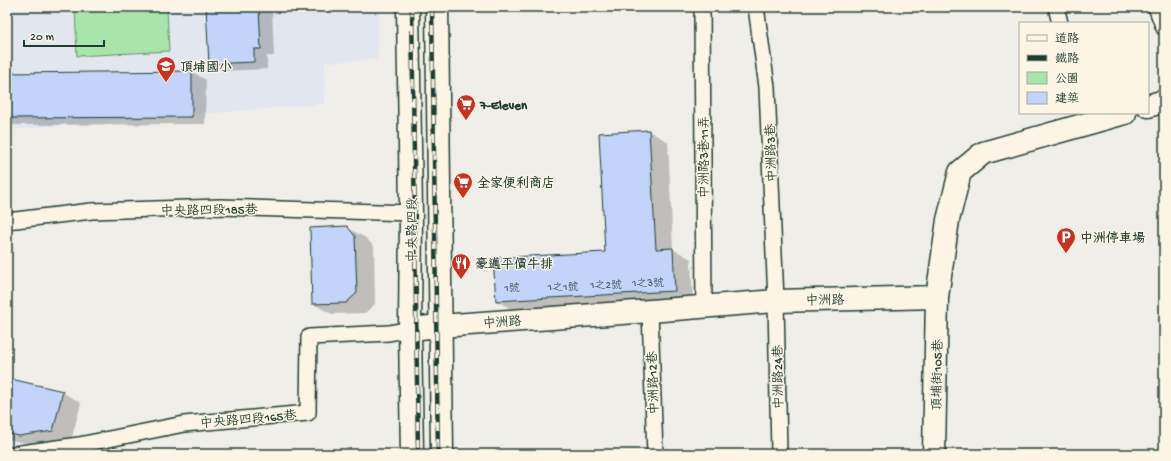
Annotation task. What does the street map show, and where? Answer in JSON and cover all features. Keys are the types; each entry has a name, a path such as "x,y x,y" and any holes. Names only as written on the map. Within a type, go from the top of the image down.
{"street":[{"name":"中央路四段","path":"408,7 412,454"},
{"path":"437,7 442,454"},
{"path":"1149,106 1164,101"},
{"path":"937,296 948,220 960,172 984,153 1083,119 1118,114"},
{"name":"中洲路","path":"410,329 776,301 937,296"},
{"name":"頂埔街105巷","path":"934,454 937,296"}],"lane":[{"name":"中洲路3巷11弄","path":"702,7 704,307"},
{"name":"中洲路3巷","path":"756,7 767,87 776,301"},
{"path":"1056,7 1060,22"},
{"path":"1156,7 1164,28"},
{"name":"中央路四段185巷","path":"7,221 92,211 220,207 411,213"},
{"name":"中洲路24巷","path":"776,301 778,454"},
{"name":"中洲路12巷","path":"650,311 655,454"},
{"name":"中央路四段165巷","path":"14,454 80,449 184,424 308,413 309,337 389,333 410,329"}],"shaded area":[{"name":"頂埔國小","path":"7,7 379,7 377,60 325,62 324,104 7,130"}],"green space":[{"path":"75,7 167,7 169,51 77,56"}],"building":[{"path":"206,7 259,7 261,49 254,49 254,62 209,64"},
{"path":"192,71 192,117 7,118 7,73"},
{"path":"649,130 656,249 673,248 675,291 496,301 493,258 605,252 599,133"},
{"path":"347,226 355,236 357,293 346,303 312,304 310,228"},
{"path":"11,379 63,391 53,431 19,436 7,433 7,394"}],"railway":[{"path":"412,7 418,454"},
{"path":"432,7 438,454"}],"place":[{"name":"頂埔國小","path":"166,83"},
{"name":"7-Eleven","path":"466,121"},
{"name":"全家便利商店","path":"463,199"},
{"name":"中洲停車場","path":"1066,254"},
{"name":"豪邁平價牛排","path":"461,280"}]}
